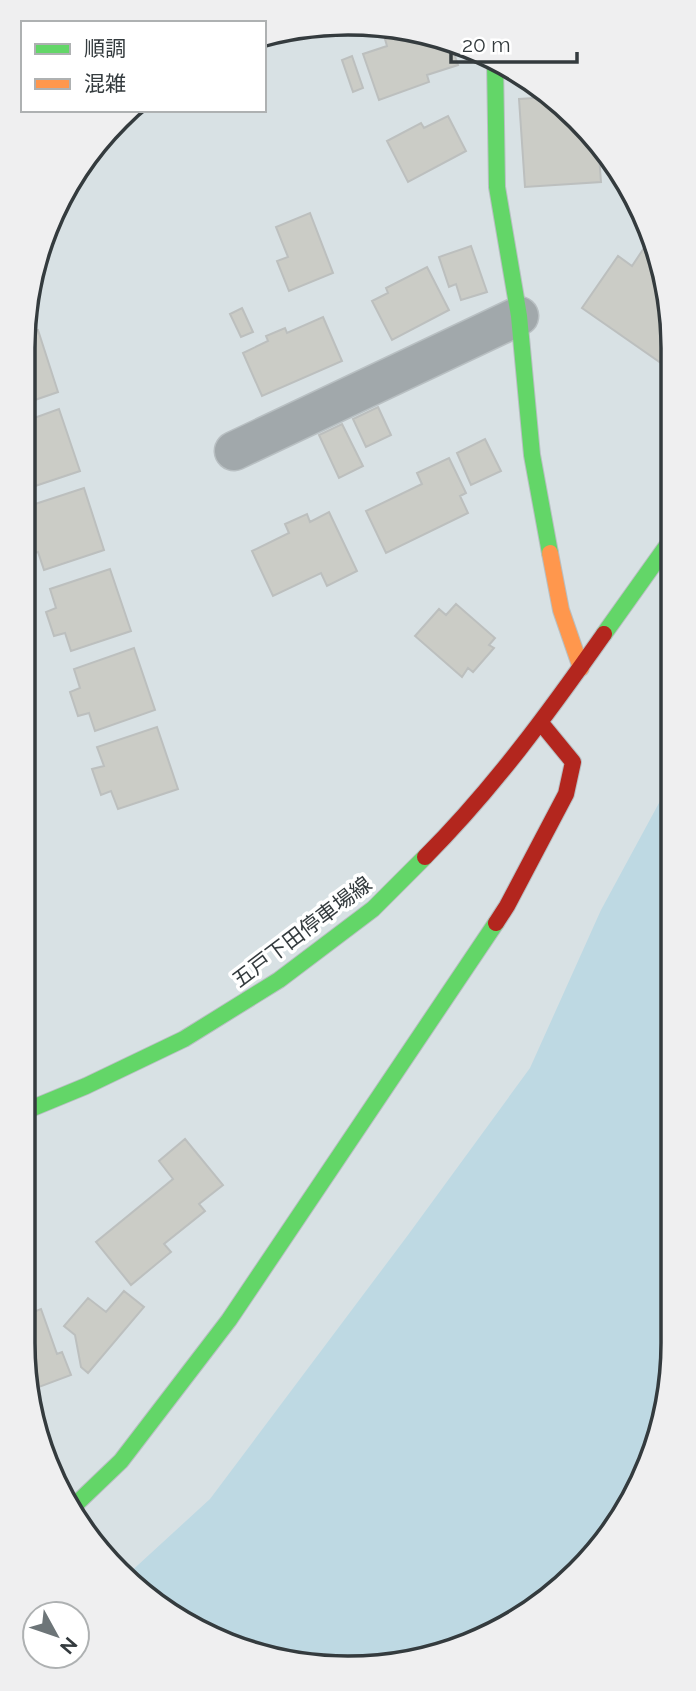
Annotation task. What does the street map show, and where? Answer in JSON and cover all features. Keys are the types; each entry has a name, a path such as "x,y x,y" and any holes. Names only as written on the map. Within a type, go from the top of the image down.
{"street":[{"path":"495,72 497,187 519,316 532,455 561,610 581,668"},
{"path":"234,451 519,316"},
{"name":"五戸下田停車場線","path":"35,1107 184,1039 289,972 373,909 454,828 541,723 661,554"},
{"path":"78,1502 121,1461 229,1320 507,906 566,794 573,762 541,723"}],"shaded area":[{"path":"661,799 660,1363 650,1424 637,1463 619,1500 583,1549 539,1591 486,1624 429,1645 368,1655 307,1653 247,1639 191,1614 157,1591 133,1570 210,1499 530,1068 601,910"}],"building":[{"path":"385,39 409,41 449,52 454,54 458,65 427,75 429,82 379,100 363,54 387,46"},
{"path":"352,56 363,88 353,92 342,60"},
{"path":"536,98 569,127 599,162 601,182 525,187 519,99"},
{"path":"448,116 466,151 408,182 387,141 421,123 424,128"},
{"path":"310,213 333,273 289,291 277,261 288,257 276,227"},
{"path":"471,246 487,292 461,300 456,284 449,287 439,257"},
{"path":"644,248 658,307 661,363 582,308 618,256 632,266"},
{"path":"427,267 449,310 392,340 372,301 388,293 386,288"},
{"path":"242,308 253,332 241,337 230,314"},
{"path":"323,317 342,361 262,396 243,353 268,341 266,336 285,328 287,333"},
{"path":"38,330 58,392 35,400 35,348"},
{"path":"378,407 391,435 366,447 353,419"},
{"path":"59,409 80,471 35,486 35,418"},
{"path":"342,424 363,466 339,478 319,435"},
{"path":"485,439 501,471 471,485 457,453"},
{"path":"449,458 466,493 460,496 468,513 386,553 366,511 422,484 417,473"},
{"path":"84,488 104,550 44,570 38,552 35,553 35,504"},
{"path":"329,512 357,571 327,586 321,573 273,596 252,551 289,533 285,524 307,514 310,522"},
{"path":"110,569 131,631 71,651 65,633 54,636 46,612 56,608 50,589"},
{"path":"456,604 495,638 489,645 494,648 473,672 468,668 462,677 415,636 439,609 446,615"},
{"path":"134,648 155,710 95,731 89,713 78,716 70,692 80,688 74,669"},
{"path":"157,727 178,789 118,809 111,791 101,795 92,769 104,766 97,747"},
{"path":"185,1139 223,1185 199,1204 205,1211 164,1244 171,1252 131,1285 96,1242 173,1179 159,1161"},
{"path":"124,1291 144,1307 88,1373 81,1367 75,1335 64,1326 88,1298 106,1312"},
{"path":"41,1309 57,1354 62,1352 71,1375 38,1387 35,1343 35,1311"}],"traffic: fast":[{"path":"495,72 497,187 519,316 532,455 550,553"},
{"path":"604,634 661,554"},
{"path":"35,1107 184,1039 279,980 373,909 425,857"},
{"path":"78,1502 121,1461 229,1320 496,923"}],"traffic: slow":[{"path":"550,553 561,610 581,668"}],"traffic: jam":[{"path":"425,857 497,777 604,634"},
{"path":"496,923 566,794 573,762 541,723"}]}
